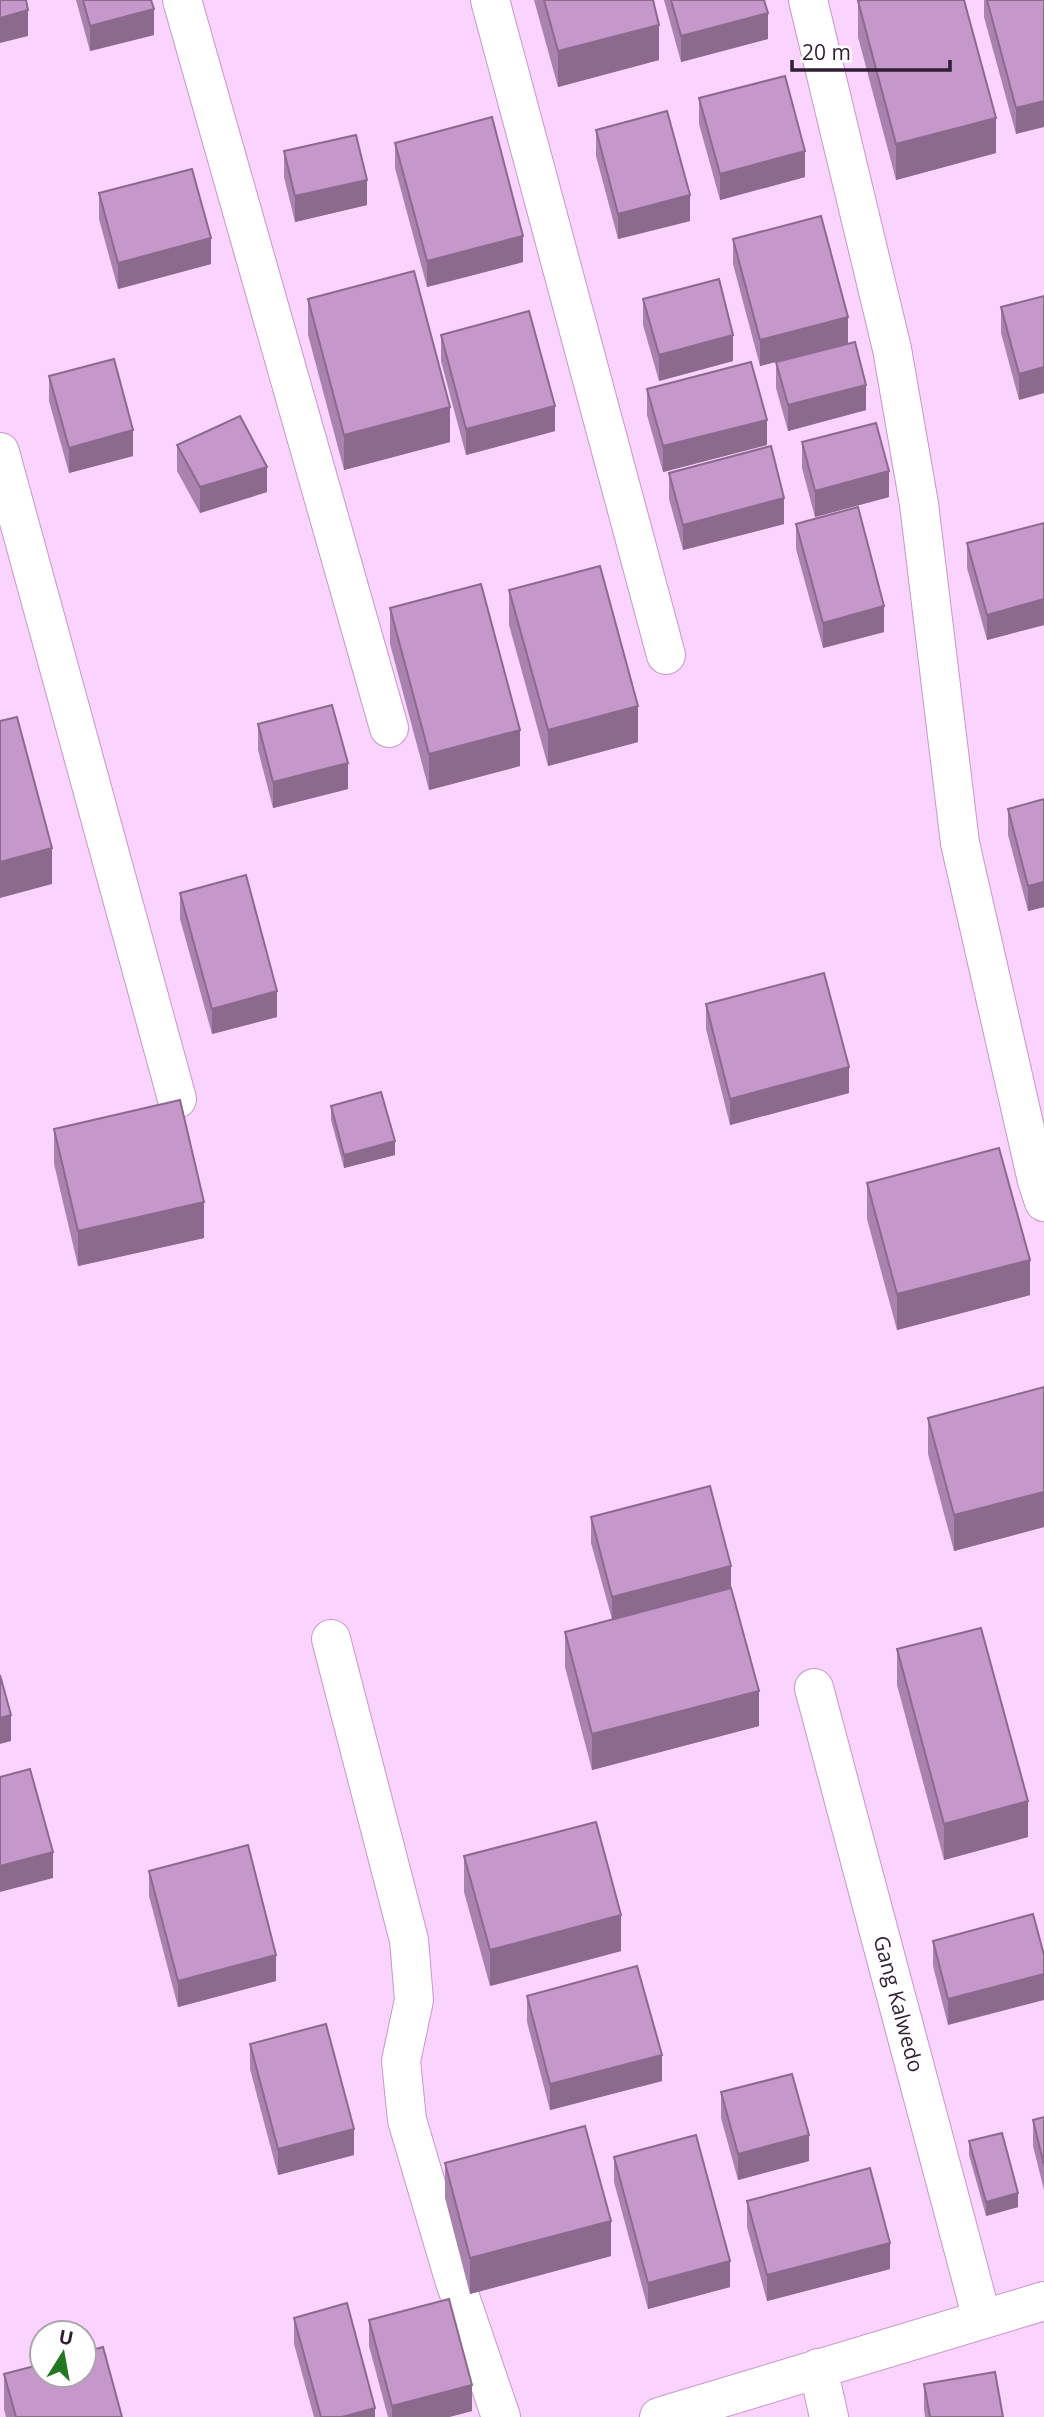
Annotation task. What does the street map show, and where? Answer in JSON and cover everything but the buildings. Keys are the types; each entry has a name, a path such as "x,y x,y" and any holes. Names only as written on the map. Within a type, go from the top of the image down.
{"street":[{"path":"182,0 388,728"},
{"path":"490,0 666,655"},
{"path":"808,0 892,349 919,504 960,843 1044,1202"},
{"path":"0,452 177,1098"},
{"path":"331,1639 409,1940 414,2000 401,2061 407,2120 454,2279 501,2417"},
{"name":"Gang Kalwedo","path":"814,1688 982,2319"},
{"path":"659,2417 1044,2301"},
{"path":"818,2368 829,2417"}]}
